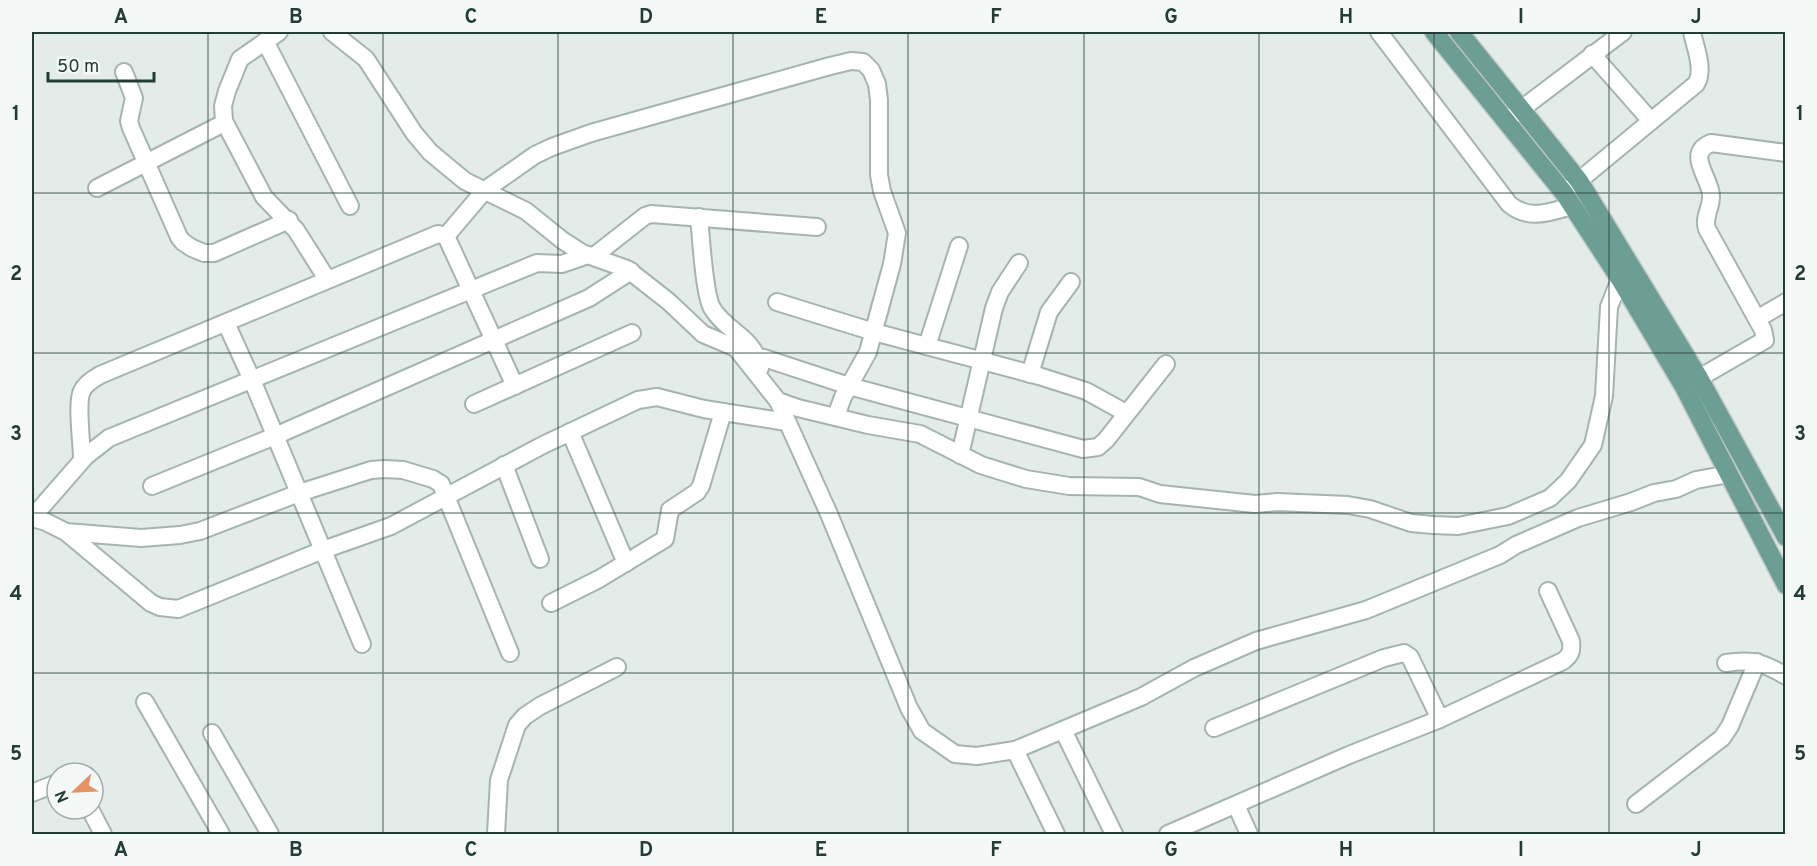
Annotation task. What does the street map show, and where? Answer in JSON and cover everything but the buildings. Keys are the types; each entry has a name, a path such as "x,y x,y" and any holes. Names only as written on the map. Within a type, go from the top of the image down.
{"main road":[{"path":"1434,32 1579,181 1699,378 1785,537"},
{"path":"1459,32 1620,279 1676,374 1781,566 1785,585"}],"street":[{"path":"332,32 366,59 379,76 401,116 430,152 465,181 526,211 562,240 631,271 703,334 736,348 778,401 829,514 909,708 922,731 955,754 978,756 1015,750 1141,697 1194,668 1256,642 1366,610 1500,555 1516,545 1578,518 1654,493 1676,489 1696,480 1730,474"},
{"path":"1379,32 1509,204 1518,211 1530,215 1545,214 1568,199 1579,181 1696,84 1700,78 1700,71 1692,32"},
{"path":"1514,115 1623,32"},
{"path":"327,279 289,220 264,197 224,123 223,106 240,59 272,36 350,206"},
{"path":"1592,54 1651,121"},
{"path":"446,236 485,190 536,155 591,133 830,66 851,61 863,62 878,84 879,175 882,191 897,233 892,264 868,352 836,416"},
{"path":"124,72 134,98 129,121 183,242 204,253 214,252 289,220"},
{"path":"97,189 224,123"},
{"path":"1699,378 1765,340 1757,319 1707,229 1706,217 1711,194 1700,166 1699,156 1702,148 1711,143 1785,153"},
{"path":"787,422 723,412 675,400 648,398 570,432 391,526 323,550 178,609 169,609 151,603 66,532 32,518 82,459 109,438 537,263 562,264 591,255 645,216 651,214 699,217 817,227"},
{"path":"699,217 711,305 722,320 750,344 757,357 762,381"},
{"path":"82,459 79,405 82,392 89,382 100,375 438,234 446,236"},
{"path":"446,236 515,386"},
{"path":"927,346 959,246"},
{"path":"960,455 994,308 1000,292 1019,263"},
{"path":"152,486 275,436 589,298 631,271"},
{"path":"778,401 886,429 920,434 981,465 1026,479 1069,486 1139,488 1160,494 1255,504 1277,502 1348,505 1370,509 1411,522 1458,526 1508,516 1550,498 1568,481 1593,445 1604,396 1609,307 1620,279"},
{"path":"1030,374 1049,312 1071,282"},
{"path":"777,302 873,332 1086,391 1126,413"},
{"path":"1757,319 1785,302"},
{"path":"226,322 362,644"},
{"path":"474,404 632,333"},
{"path":"757,357 849,386 1083,449 1098,447 1106,440 1166,364"},
{"path":"551,603 662,543 667,533 670,510 697,492 701,486 723,412"},
{"path":"570,432 626,563"},
{"path":"504,465 540,559"},
{"path":"66,532 141,538 180,535 200,531 299,493 371,470 403,470 433,479 441,484 510,653"},
{"path":"1168,834 1440,719 1569,656 1572,650 1571,641 1548,591"},
{"path":"1214,728 1384,658 1404,653 1410,657 1440,719"},
{"path":"1726,663 1745,660 1756,662 1785,676"},
{"path":"1636,804 1722,738 1730,726 1756,662"},
{"path":"496,834 499,780 517,725 525,716 540,706 617,667"},
{"path":"145,702 221,834"},
{"path":"1063,730 1114,834"},
{"path":"212,733 270,834"},
{"path":"1015,750 1056,834"},
{"path":"1236,805 1250,834"}]}
